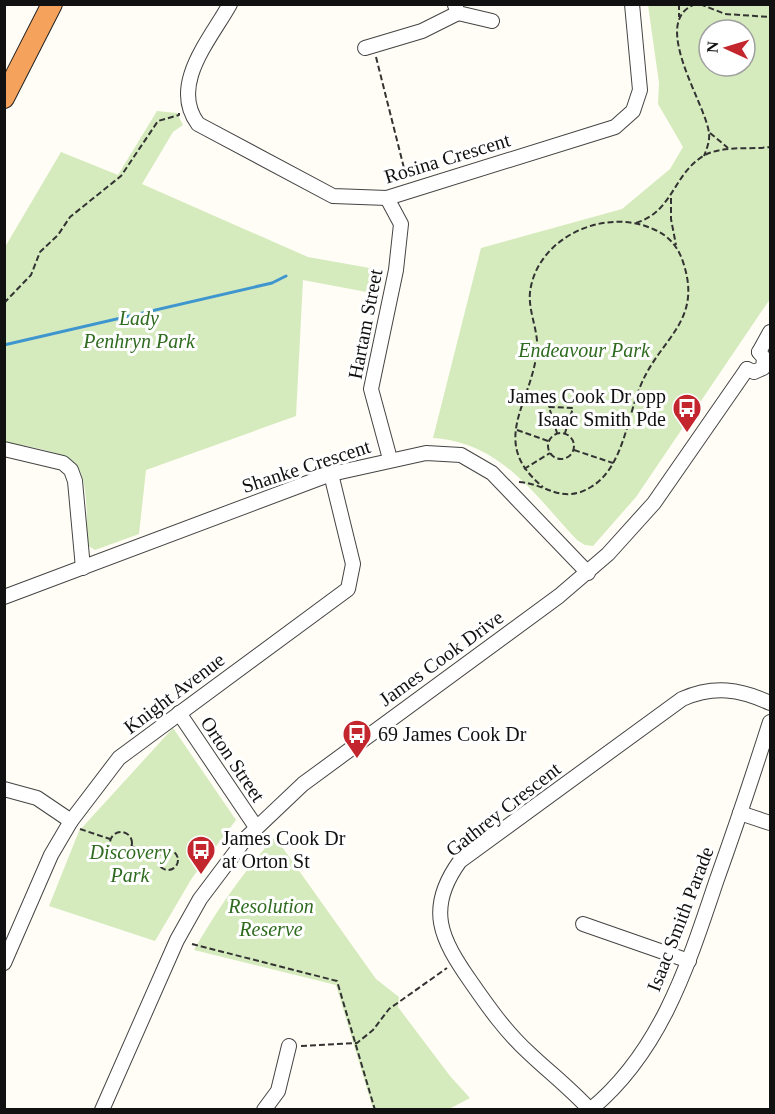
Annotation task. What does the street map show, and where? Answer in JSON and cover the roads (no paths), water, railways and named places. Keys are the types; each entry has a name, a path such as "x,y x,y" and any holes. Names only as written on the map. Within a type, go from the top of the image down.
{"highway":[{"path":"4,98 54,4"}],"street":[{"name":"Rosina Crescent","path":"231,4 187,83 188,106 192,116 206,130 333,196 387,198 615,127 633,111 640,90 632,4"},
{"path":"365,48 422,31 456,9 492,21"},
{"name":"Hartam Street","path":"387,198 401,224 396,270 371,389 390,459"},
{"path":"759,352 771,332"},
{"path":"751,352 759,352 764,358 767,371 754,372 747,369 746,357 751,352"},
{"name":"James Cook Drive","path":"102,1110 157,983 189,917 212,882 255,827 303,784 588,573 622,540 654,503 747,369"},
{"path":"4,449 63,463 71,470 75,481 83,568"},
{"name":"Shanke Crescent","path":"4,597 332,474 390,459 426,453 461,455 492,473 588,573"},
{"name":"Knight Avenue","path":"6,957 51,855 70,823 119,758 348,589 353,564 332,474"},
{"name":"Gathrey Crescent","path":"590,1110 512,1037 457,962 445,940 441,914 449,880 460,861 682,699 697,692 729,689 771,703"},
{"name":"Orton Street","path":"178,713 255,827"},
{"name":"Isaac Smith Parade","path":"590,1110 617,1085 644,1053 689,961 771,722"},
{"path":"4,789 37,798 70,823"},
{"path":"740,813 771,823"},
{"path":"584,924 689,961"},
{"path":"264,1110 278,1091 289,1046"}],"waterway":[{"path":"4,345 272,283 286,276"}],"place":[{"name":"James Cook Dr opp Isaac Smith Pde","path":"687,434"},
{"name":"69 James Cook Dr","path":"357,760"},
{"name":"James Cook Dr at Orton St","path":"201,876"}],"park label":[{"name":"Lady Penhryn Park","path":"139,330"},
{"name":"Endeavour Park","path":"584,350"},
{"name":"Discovery Park","path":"130,864"},
{"name":"Resolution Reserve","path":"271,918"}]}
